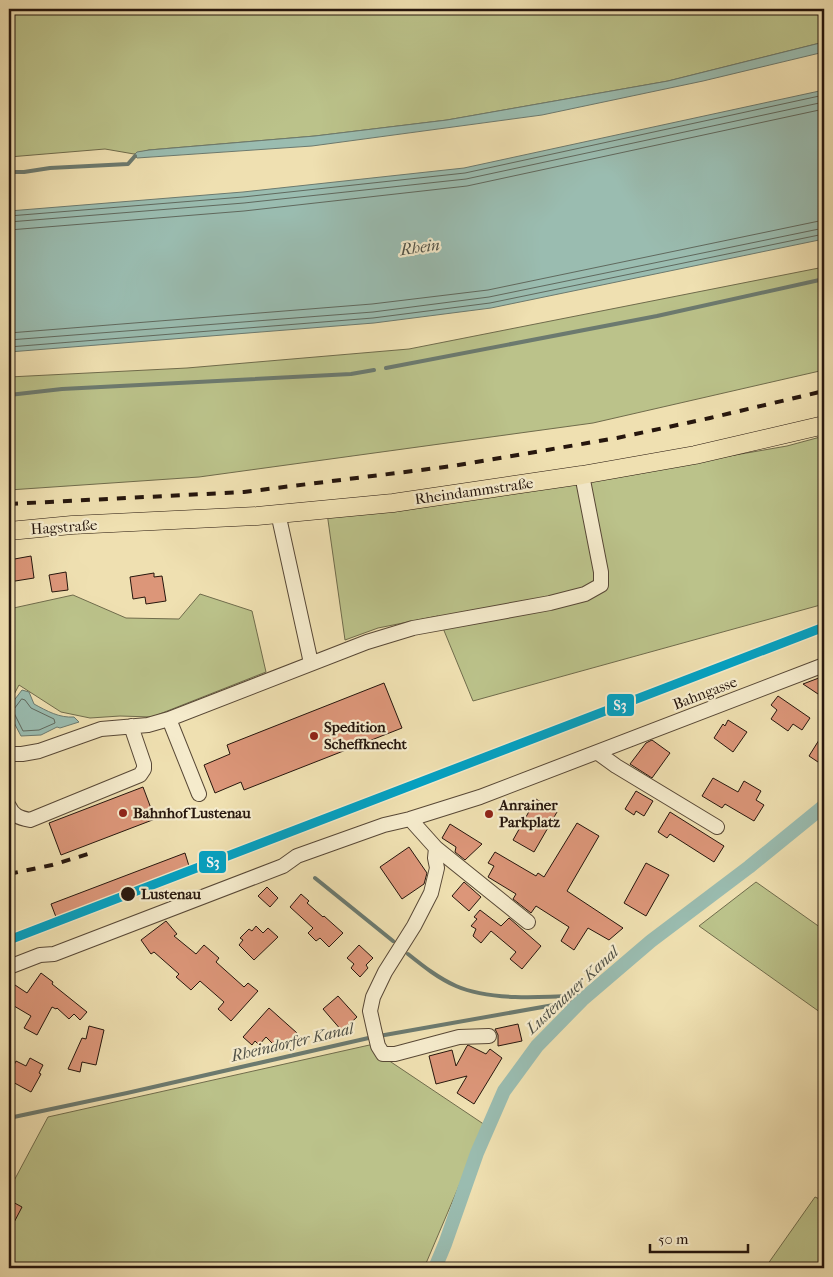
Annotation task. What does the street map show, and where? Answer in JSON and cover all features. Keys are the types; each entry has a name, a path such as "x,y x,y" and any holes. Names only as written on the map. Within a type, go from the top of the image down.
{"main road":[{"name":"Rheindammstraße","path":"119,523 278,514 394,503 582,475 695,455 824,425"},
{"name":"Hagstraße","path":"9,531 119,523"}],"street":[{"path":"9,754 30,752 91,732 148,725 169,719 367,642 413,628 550,603 585,594 602,585 602,572 582,475"},
{"path":"278,514 311,664"},
{"name":"Bahngasse","path":"9,967 40,955 54,954 283,866 297,856 315,849 384,825 410,819 480,797 824,665"},
{"path":"169,719 199,794"},
{"path":"9,806 20,818 30,820 140,775 144,770 144,764 131,726"},
{"path":"598,753 616,766 717,827"},
{"path":"410,819 436,848 528,922"},
{"path":"436,848 437,868 431,893 414,926 385,972 373,997 370,1011 378,1046 384,1054 395,1054 459,1037 489,1036"}],"green space":[{"path":"9,9 824,9 824,42 668,81 447,120 315,136 149,150 134,154 105,149 9,157"},
{"path":"824,267 824,370 593,423 199,477 9,490 9,377 187,368 409,349"},
{"path":"824,436 824,604 473,701 438,616 378,628 345,640 327,513 580,482 787,446"},
{"path":"200,594 252,611 266,672 152,717 120,716 90,718 61,712 19,685 9,704 9,609 73,595 126,618 179,619"},
{"path":"756,882 824,930 824,1015 699,926"},
{"path":"374,1044 388,1060 485,1125 424,1268 9,1268 9,1190 48,1117"},
{"path":"815,1197 824,1201 824,1268 765,1268"}],"water":[{"path":"824,42 824,52 703,81 542,115 312,146 137,158 134,155 137,152 149,150 315,136 447,120 668,81"},
{"name":"Rhein","path":"824,90 824,239 491,308 374,323 9,352 9,211 243,192 464,168"},
{"path":"22,690 29,692 34,704 58,715 74,717 79,722 60,728 57,727 41,735 21,736 9,709"}],"building":[{"path":"31,556 34,578 9,582 9,560"},
{"path":"66,572 68,590 52,592 49,575"},
{"path":"154,573 154,577 162,576 166,601 146,604 145,597 133,599 130,577"},
{"path":"824,676 824,698 803,684"},
{"name":"Spedition Scheffknecht","path":"384,683 402,728 244,790 241,782 215,793 204,765 230,754 227,745"},
{"path":"778,696 810,718 802,730 793,724 788,731 771,719 777,710 771,705"},
{"path":"728,720 747,732 733,752 714,738"},
{"path":"824,732 824,766 809,756"},
{"path":"652,740 670,753 652,778 630,764 646,743"},
{"path":"713,778 738,792 744,781 761,791 756,800 764,805 754,821 725,804 722,808 702,796"},
{"path":"143,787 155,819 61,855 49,823"},
{"path":"636,791 653,801 644,816 636,811 634,815 625,809"},
{"path":"536,799 557,812 534,852 513,840"},
{"path":"670,812 724,846 714,862 670,834 667,838 658,832"},
{"path":"577,823 599,836 567,891 623,928 609,940 588,928 574,950 561,941 569,927 536,906 531,913 513,899 516,894 488,877 494,866 488,863 495,852 536,876 538,873 544,877"},
{"path":"450,824 482,844 465,860 455,852 456,847 442,838"},
{"path":"409,847 427,873 424,884 402,899 380,867"},
{"path":"185,853 189,866 56,917 51,904"},
{"path":"646,863 669,875 646,916 624,903"},
{"path":"464,882 481,897 469,911 452,896"},
{"path":"267,887 278,898 270,907 258,896"},
{"path":"301,894 309,901 307,903 343,933 329,947 320,938 316,941 308,933 313,928 290,907"},
{"path":"480,910 501,926 509,918 541,946 522,969 510,959 516,952 491,931 481,943 473,936 476,929 471,926 477,919 474,917"},
{"path":"166,921 177,934 174,936 196,954 204,945 219,958 216,962 244,987 248,983 258,991 231,1021 218,1009 224,1002 200,981 191,990 176,977 179,974 154,952 151,954 141,940"},
{"path":"256,926 263,933 268,928 278,937 254,960 239,945 243,940 240,938 249,929 252,931"},
{"path":"359,945 373,958 366,965 368,968 360,977 351,968 354,964 347,958"},
{"path":"41,973 87,1012 80,1020 74,1014 69,1019 57,1008 52,1007 37,1035 24,1028 31,1016 9,1003 9,981 27,993"},
{"path":"338,996 357,1017 342,1031 323,1009"},
{"path":"269,1008 297,1033 285,1047 278,1049 266,1037 259,1045 255,1041 252,1045 243,1037"},
{"path":"518,1024 522,1041 498,1046 498,1035 495,1029"},
{"path":"89,1026 104,1030 96,1065 82,1062 80,1072 68,1069 82,1038 86,1039"},
{"path":"468,1045 486,1054 490,1049 502,1058 474,1104 457,1093 467,1076 436,1084 429,1056 452,1050 456,1066"},
{"path":"30,1058 43,1065 39,1073 41,1074 31,1092 9,1080 9,1075 16,1061 26,1066"},
{"path":"9,1200 22,1207 9,1232"}],"waterway":[{"path":"9,172 128,164 135,156"},
{"path":"386,368 657,316 824,279"},
{"path":"9,395 62,389 351,374 374,370"},
{"name":"Rheindorfer Kanal","path":"435,1268 477,1153 504,1091 537,1046 582,1000 651,941 749,867 824,806"},
{"path":"315,878 393,941"},
{"name":"Lustenauer Kanal","path":"408,954 443,979 470,991 521,997 588,995"},
{"name":"Rheindorfer Kanal","path":"379,1036 582,1000"},
{"name":"Rheindorfer Kanal","path":"9,1118 373,1037"}],"railway":[{"path":"9,504 244,492 453,466 617,438 824,391"},
{"path":"9,874 52,865 88,854"}],"transit line":[{"name":"S3","path":"9,940 824,627"}],"place":[{"name":"Spedition Scheffknecht","path":"314,736"},
{"name":"Bahnhof Lustenau","path":"123,813"},
{"name":"Anrainer Parkplatz","path":"489,814"},
{"name":"Lustenau","path":"128,894"}]}
